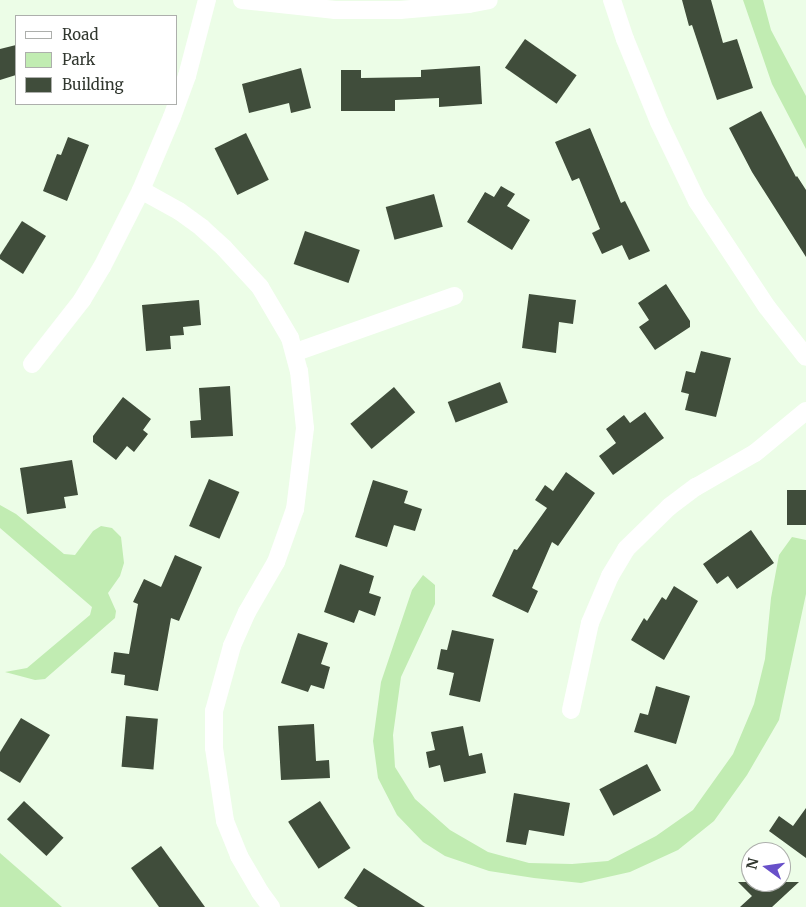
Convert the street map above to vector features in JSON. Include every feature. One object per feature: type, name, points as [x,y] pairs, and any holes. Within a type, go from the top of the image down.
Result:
[{"type":"street","points":[[178,101],[187,76],[207,0]]},
{"type":"street","points":[[242,0],[335,10],[400,10],[468,4],[489,0]]},
{"type":"street","points":[[612,0],[659,122],[697,201],[767,307],[806,357]]},
{"type":"street","points":[[32,364],[82,300],[106,260],[142,190],[176,105]]},
{"type":"street","points":[[142,190],[179,211],[224,248],[260,287],[280,318],[296,352],[305,428],[295,507],[276,562],[247,612],[232,646],[214,710],[214,748],[225,821],[239,856],[271,907]]},
{"type":"street","points":[[296,352],[454,296]]},
{"type":"street","points":[[571,710],[590,623],[610,576],[626,548],[669,507],[696,488],[755,453],[806,411]]},
{"type":"green space","points":[[743,0],[763,0],[771,30],[806,96],[806,149],[772,84]]},
{"type":"green space","points":[[0,505],[16,514],[64,554],[75,555],[93,531],[101,526],[112,528],[121,537],[124,563],[120,576],[108,593],[116,611],[115,618],[45,679],[35,680],[5,672],[27,668],[90,615],[92,607],[0,528]]},
{"type":"green space","points":[[792,537],[806,540],[806,594],[779,720],[747,775],[714,821],[678,850],[630,872],[581,883],[534,878],[489,871],[445,856],[423,842],[397,815],[378,778],[373,741],[381,682],[412,590],[423,575],[435,585],[435,604],[401,677],[393,735],[395,767],[415,799],[450,830],[488,852],[529,863],[572,864],[608,861],[656,836],[693,810],[733,754],[754,704],[765,659],[771,598],[779,555]]},
{"type":"green space","points":[[0,853],[62,907],[0,907]]},
{"type":"building","points":[[682,0],[711,0],[723,43],[737,39],[753,88],[717,100],[692,25],[689,26]]},
{"type":"building","points":[[525,39],[577,75],[557,104],[505,68]]},
{"type":"building","points":[[15,45],[15,75],[0,80],[0,49]]},
{"type":"building","points":[[480,66],[482,104],[439,107],[439,98],[395,100],[395,111],[341,111],[341,70],[361,70],[361,78],[421,77],[421,70]]},
{"type":"building","points":[[301,68],[311,108],[291,113],[289,103],[249,113],[242,84]]},
{"type":"building","points":[[761,111],[796,177],[806,190],[806,257],[752,172],[729,128]]},
{"type":"building","points":[[590,128],[621,203],[625,201],[650,251],[629,260],[622,245],[602,254],[592,233],[600,229],[579,178],[572,181],[555,142]]},
{"type":"building","points":[[246,133],[269,180],[237,195],[215,148]]},
{"type":"building","points":[[68,137],[89,145],[67,201],[43,191],[57,154],[61,155]]},
{"type":"building","points":[[501,186],[515,194],[507,206],[530,220],[512,250],[467,222],[485,192],[494,197]]},
{"type":"building","points":[[434,194],[443,227],[395,240],[386,207]]},
{"type":"building","points":[[22,221],[46,236],[23,274],[0,259],[0,255]]},
{"type":"building","points":[[305,231],[360,250],[348,283],[294,264]]},
{"type":"building","points":[[666,284],[690,321],[690,327],[655,350],[639,327],[649,320],[638,303]]},
{"type":"building","points":[[529,294],[576,300],[573,324],[559,322],[556,353],[522,348]]},
{"type":"building","points":[[199,300],[201,325],[183,327],[184,335],[170,336],[171,349],[146,351],[142,305]]},
{"type":"building","points":[[701,351],[731,358],[716,417],[685,410],[689,394],[681,392],[686,371],[695,373]]},
{"type":"building","points":[[500,382],[508,403],[456,423],[448,402]]},
{"type":"building","points":[[230,386],[233,436],[191,438],[190,421],[201,420],[199,388]]},
{"type":"building","points":[[394,387],[415,412],[372,449],[350,424]]},
{"type":"building","points":[[123,397],[151,419],[143,430],[148,434],[134,452],[127,446],[116,460],[93,442],[93,436]]},
{"type":"building","points":[[645,412],[664,438],[613,475],[599,456],[616,443],[606,429],[624,415],[630,423]]},
{"type":"building","points":[[72,460],[78,495],[64,497],[66,508],[27,514],[20,468]]},
{"type":"building","points":[[566,472],[595,493],[558,546],[552,542],[532,588],[538,591],[528,613],[492,596],[514,549],[517,550],[547,508],[535,500],[545,485],[553,491]]},
{"type":"building","points":[[209,479],[239,492],[219,539],[189,526]]},
{"type":"building","points":[[373,480],[408,491],[404,503],[422,509],[415,531],[394,525],[387,547],[355,537]]},
{"type":"building","points":[[787,490],[806,490],[806,525],[787,525]]},
{"type":"building","points":[[751,530],[774,563],[737,589],[728,576],[717,584],[703,564]]},
{"type":"building","points":[[175,555],[202,567],[179,621],[171,618],[158,691],[124,685],[125,675],[111,673],[114,652],[129,654],[138,604],[133,602],[144,579],[161,587]]},
{"type":"building","points":[[340,564],[374,576],[369,593],[381,597],[375,616],[359,610],[354,623],[324,612]]},
{"type":"building","points":[[674,586],[698,601],[664,660],[631,640],[644,618],[647,621],[662,597],[666,600]]},
{"type":"building","points":[[452,630],[494,639],[480,702],[449,695],[454,673],[437,669],[441,649],[447,650]]},
{"type":"building","points":[[298,633],[328,643],[321,664],[330,667],[324,689],[311,685],[308,692],[281,683]]},
{"type":"building","points":[[656,686],[690,696],[676,744],[634,732],[640,713],[648,715]]},
{"type":"building","points":[[126,716],[158,719],[153,770],[122,767]]},
{"type":"building","points":[[21,718],[50,735],[20,783],[0,771],[0,752]]},
{"type":"building","points":[[314,724],[316,761],[329,760],[330,778],[281,780],[278,726]]},
{"type":"building","points":[[463,726],[469,756],[482,753],[486,773],[444,782],[440,765],[429,768],[426,752],[435,750],[431,732]]},
{"type":"building","points":[[647,764],[661,790],[613,816],[599,789]]},
{"type":"building","points":[[514,793],[570,803],[564,836],[529,830],[526,845],[506,842]]},
{"type":"building","points":[[24,801],[63,838],[46,856],[7,819]]},
{"type":"building","points":[[320,801],[350,848],[319,869],[288,822]]},
{"type":"building","points":[[806,808],[806,858],[791,847],[791,842],[784,842],[769,831],[779,816],[793,826]]},
{"type":"building","points":[[161,846],[205,907],[159,907],[131,868]]},
{"type":"building","points":[[364,868],[425,907],[358,907],[344,898]]},
{"type":"building","points":[[791,882],[799,882],[791,889]]},
{"type":"building","points":[[748,892],[788,892],[772,907],[740,907],[752,896]]}]
